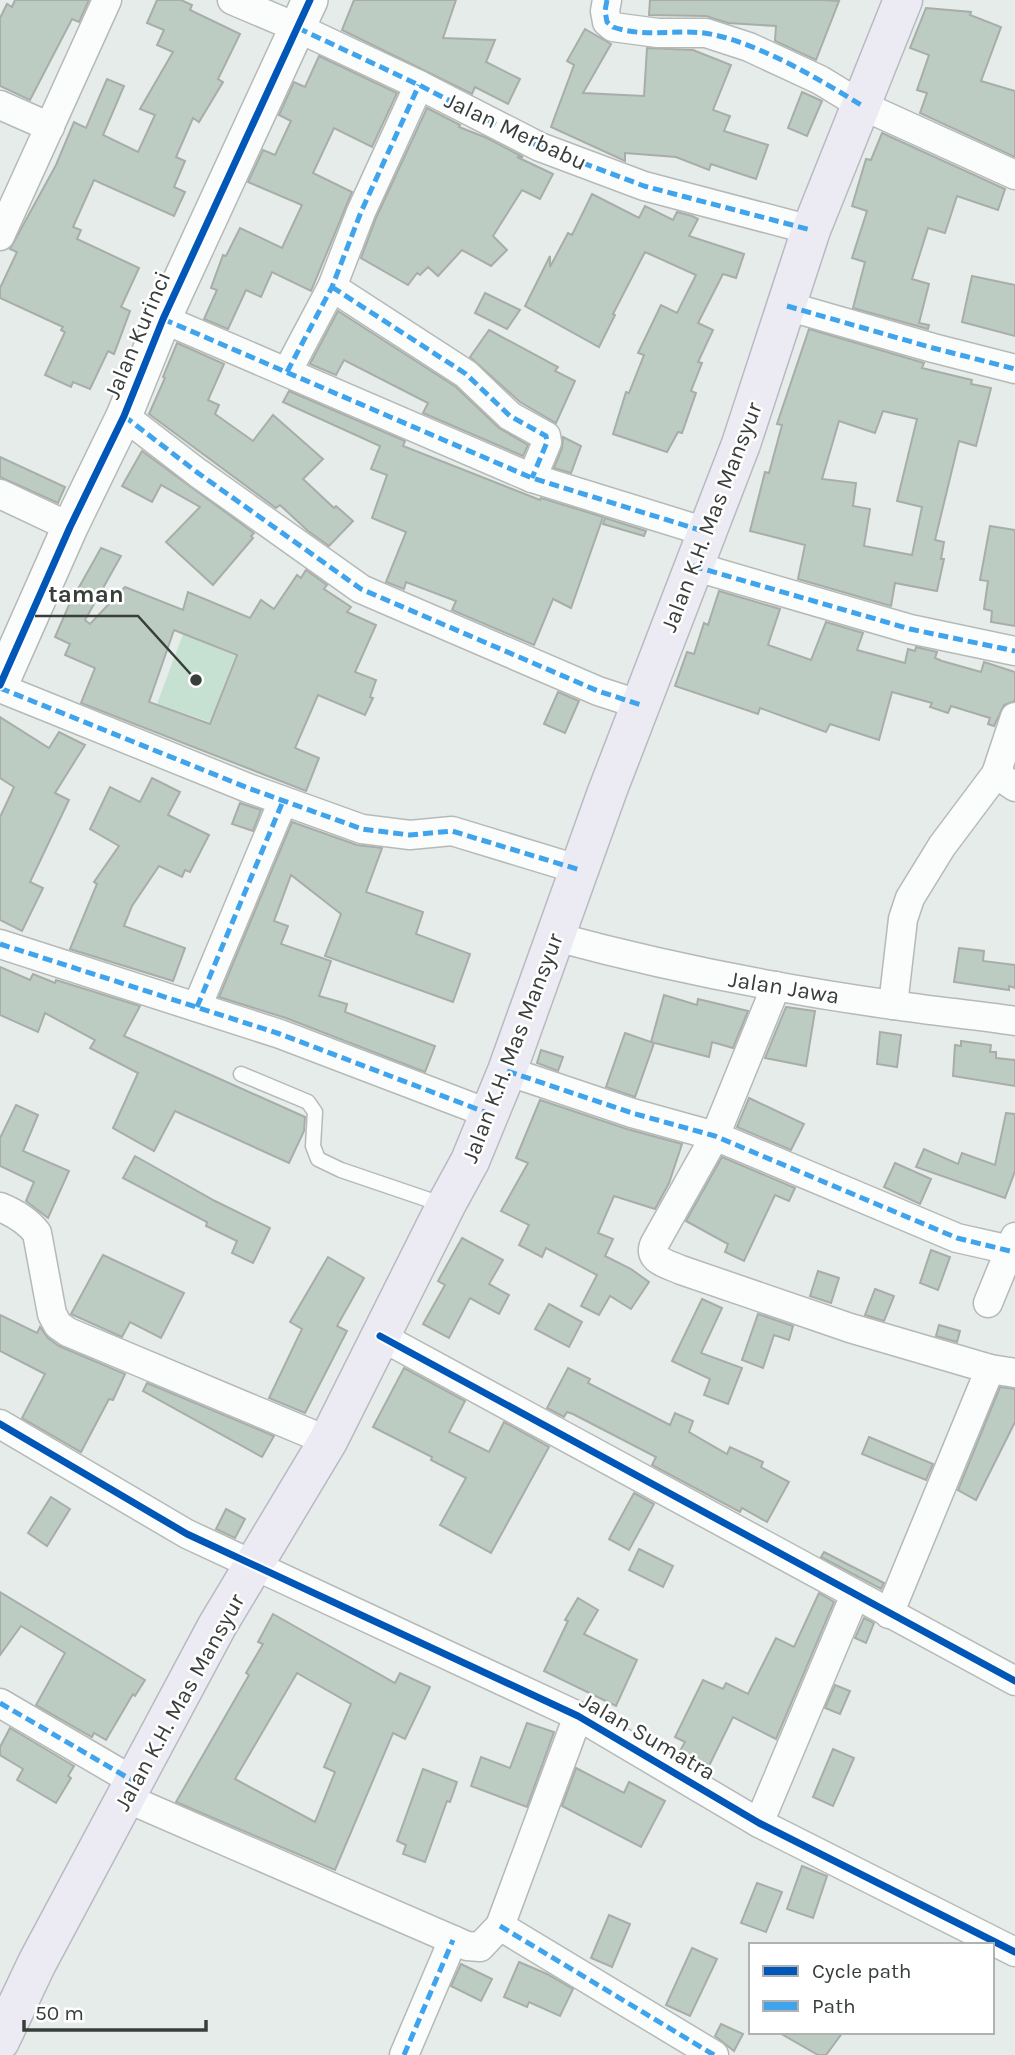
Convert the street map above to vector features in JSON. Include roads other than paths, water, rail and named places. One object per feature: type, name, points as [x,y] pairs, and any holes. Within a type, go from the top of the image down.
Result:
[{"type":"highway","name":"Jalan K.H. Mas Mansyur","points":[[0,2041],[37,1963],[218,1626],[328,1441],[470,1161],[507,1071],[640,705],[741,444],[811,230],[903,0]]},
{"type":"street","points":[[0,236],[107,0]]},
{"type":"street","name":"Jalan Merbabu","points":[[232,0],[304,14],[419,85],[540,147],[644,186],[811,230]]},
{"type":"street","points":[[607,0],[607,22],[613,27],[659,33],[716,35],[763,53],[820,80],[862,104],[1015,175]]},
{"type":"street","name":"Jalan Kurinci","points":[[0,687],[124,416],[163,319],[304,14]]},
{"type":"street","points":[[287,372],[332,287],[361,212],[419,85]]},
{"type":"street","points":[[0,105],[50,127]]},
{"type":"street","points":[[332,287],[466,374],[510,416],[546,436],[547,442],[532,478]]},
{"type":"street","points":[[787,306],[1015,369]]},
{"type":"street","points":[[163,319],[699,549],[910,629],[1015,651]]},
{"type":"street","points":[[124,416],[198,473],[361,589],[598,691],[640,705]]},
{"type":"street","points":[[0,494],[71,527]]},
{"type":"street","points":[[0,687],[283,801],[372,831],[410,835],[452,831],[580,870]]},
{"type":"street","points":[[893,1005],[903,919],[910,898],[942,846],[1005,781],[1015,717]]},
{"type":"street","points":[[197,1007],[283,801]]},
{"type":"street","name":"Jalan Jawa","points":[[556,937],[694,971],[893,1005],[1015,1021]]},
{"type":"street","points":[[0,944],[280,1034],[490,1114]]},
{"type":"street","points":[[776,986],[715,1136],[651,1250],[656,1258],[681,1270],[850,1328],[1002,1371],[889,1614]]},
{"type":"street","points":[[507,1071],[652,1119],[715,1136],[957,1238],[1013,1246],[989,1303]]},
{"type":"street","points":[[0,1207],[15,1213],[37,1233],[47,1298],[58,1325],[68,1332],[328,1441]]},
{"type":"street","points":[[380,1336],[1015,1681]]},
{"type":"street","name":"Jalan Sumatra","points":[[0,1424],[187,1534],[578,1716],[759,1823],[1015,1952]]},
{"type":"street","points":[[759,1823],[855,1595]]},
{"type":"street","points":[[0,1703],[130,1790],[453,1940],[467,1946],[480,1947],[500,1926],[578,1716]]},
{"type":"street","points":[[500,1926],[714,2055]]},
{"type":"street","points":[[404,2055],[453,1940]]},
{"type":"lane","points":[[241,1074],[308,1102],[315,1112],[313,1146],[318,1159],[341,1170],[446,1205]]},
{"type":"place","name":"taman","points":[[196,680]]}]
